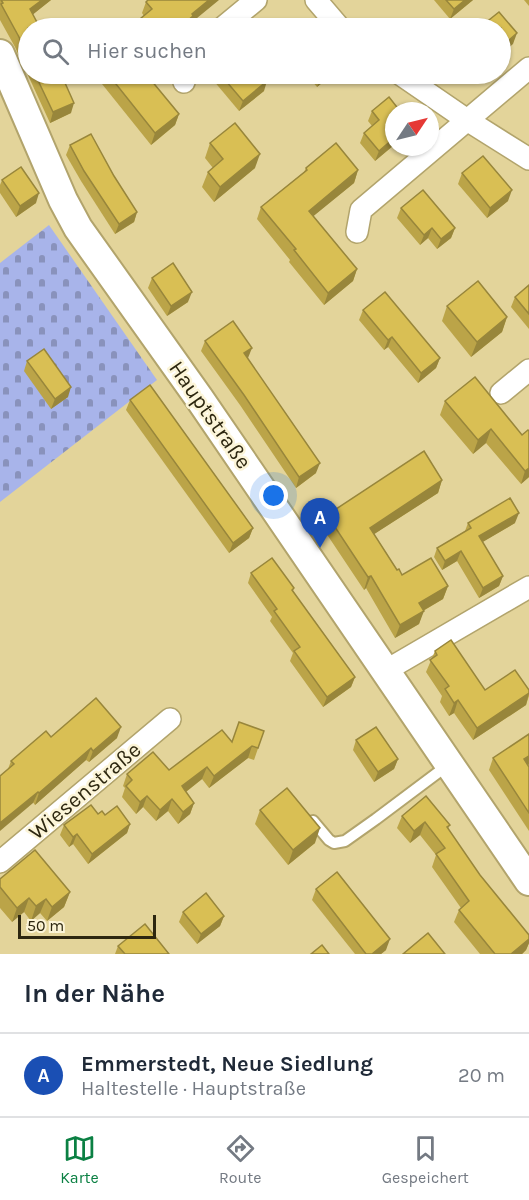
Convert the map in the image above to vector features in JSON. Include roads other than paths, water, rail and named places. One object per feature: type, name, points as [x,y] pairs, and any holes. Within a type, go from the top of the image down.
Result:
[{"type":"main road","name":"Hauptstraße","points":[[0,54],[63,200],[78,228],[199,398],[529,881]]},
{"type":"street","points":[[234,18],[256,0]]},
{"type":"street","points":[[316,0],[331,18]]},
{"type":"street","points":[[511,83],[529,68]]},
{"type":"street","points":[[415,84],[529,159]]},
{"type":"street","points":[[357,232],[361,210],[510,84]]},
{"type":"street","points":[[501,393],[529,370]]},
{"type":"street","points":[[385,671],[529,587]]},
{"type":"street","name":"Wiesenstraße","points":[[0,862],[170,719]]},
{"type":"lane","points":[[313,821],[329,840],[334,843],[345,841],[448,765]]},
{"type":"place","name":"Emmerstedt, Neue Siedlung","points":[[320,548]]}]
